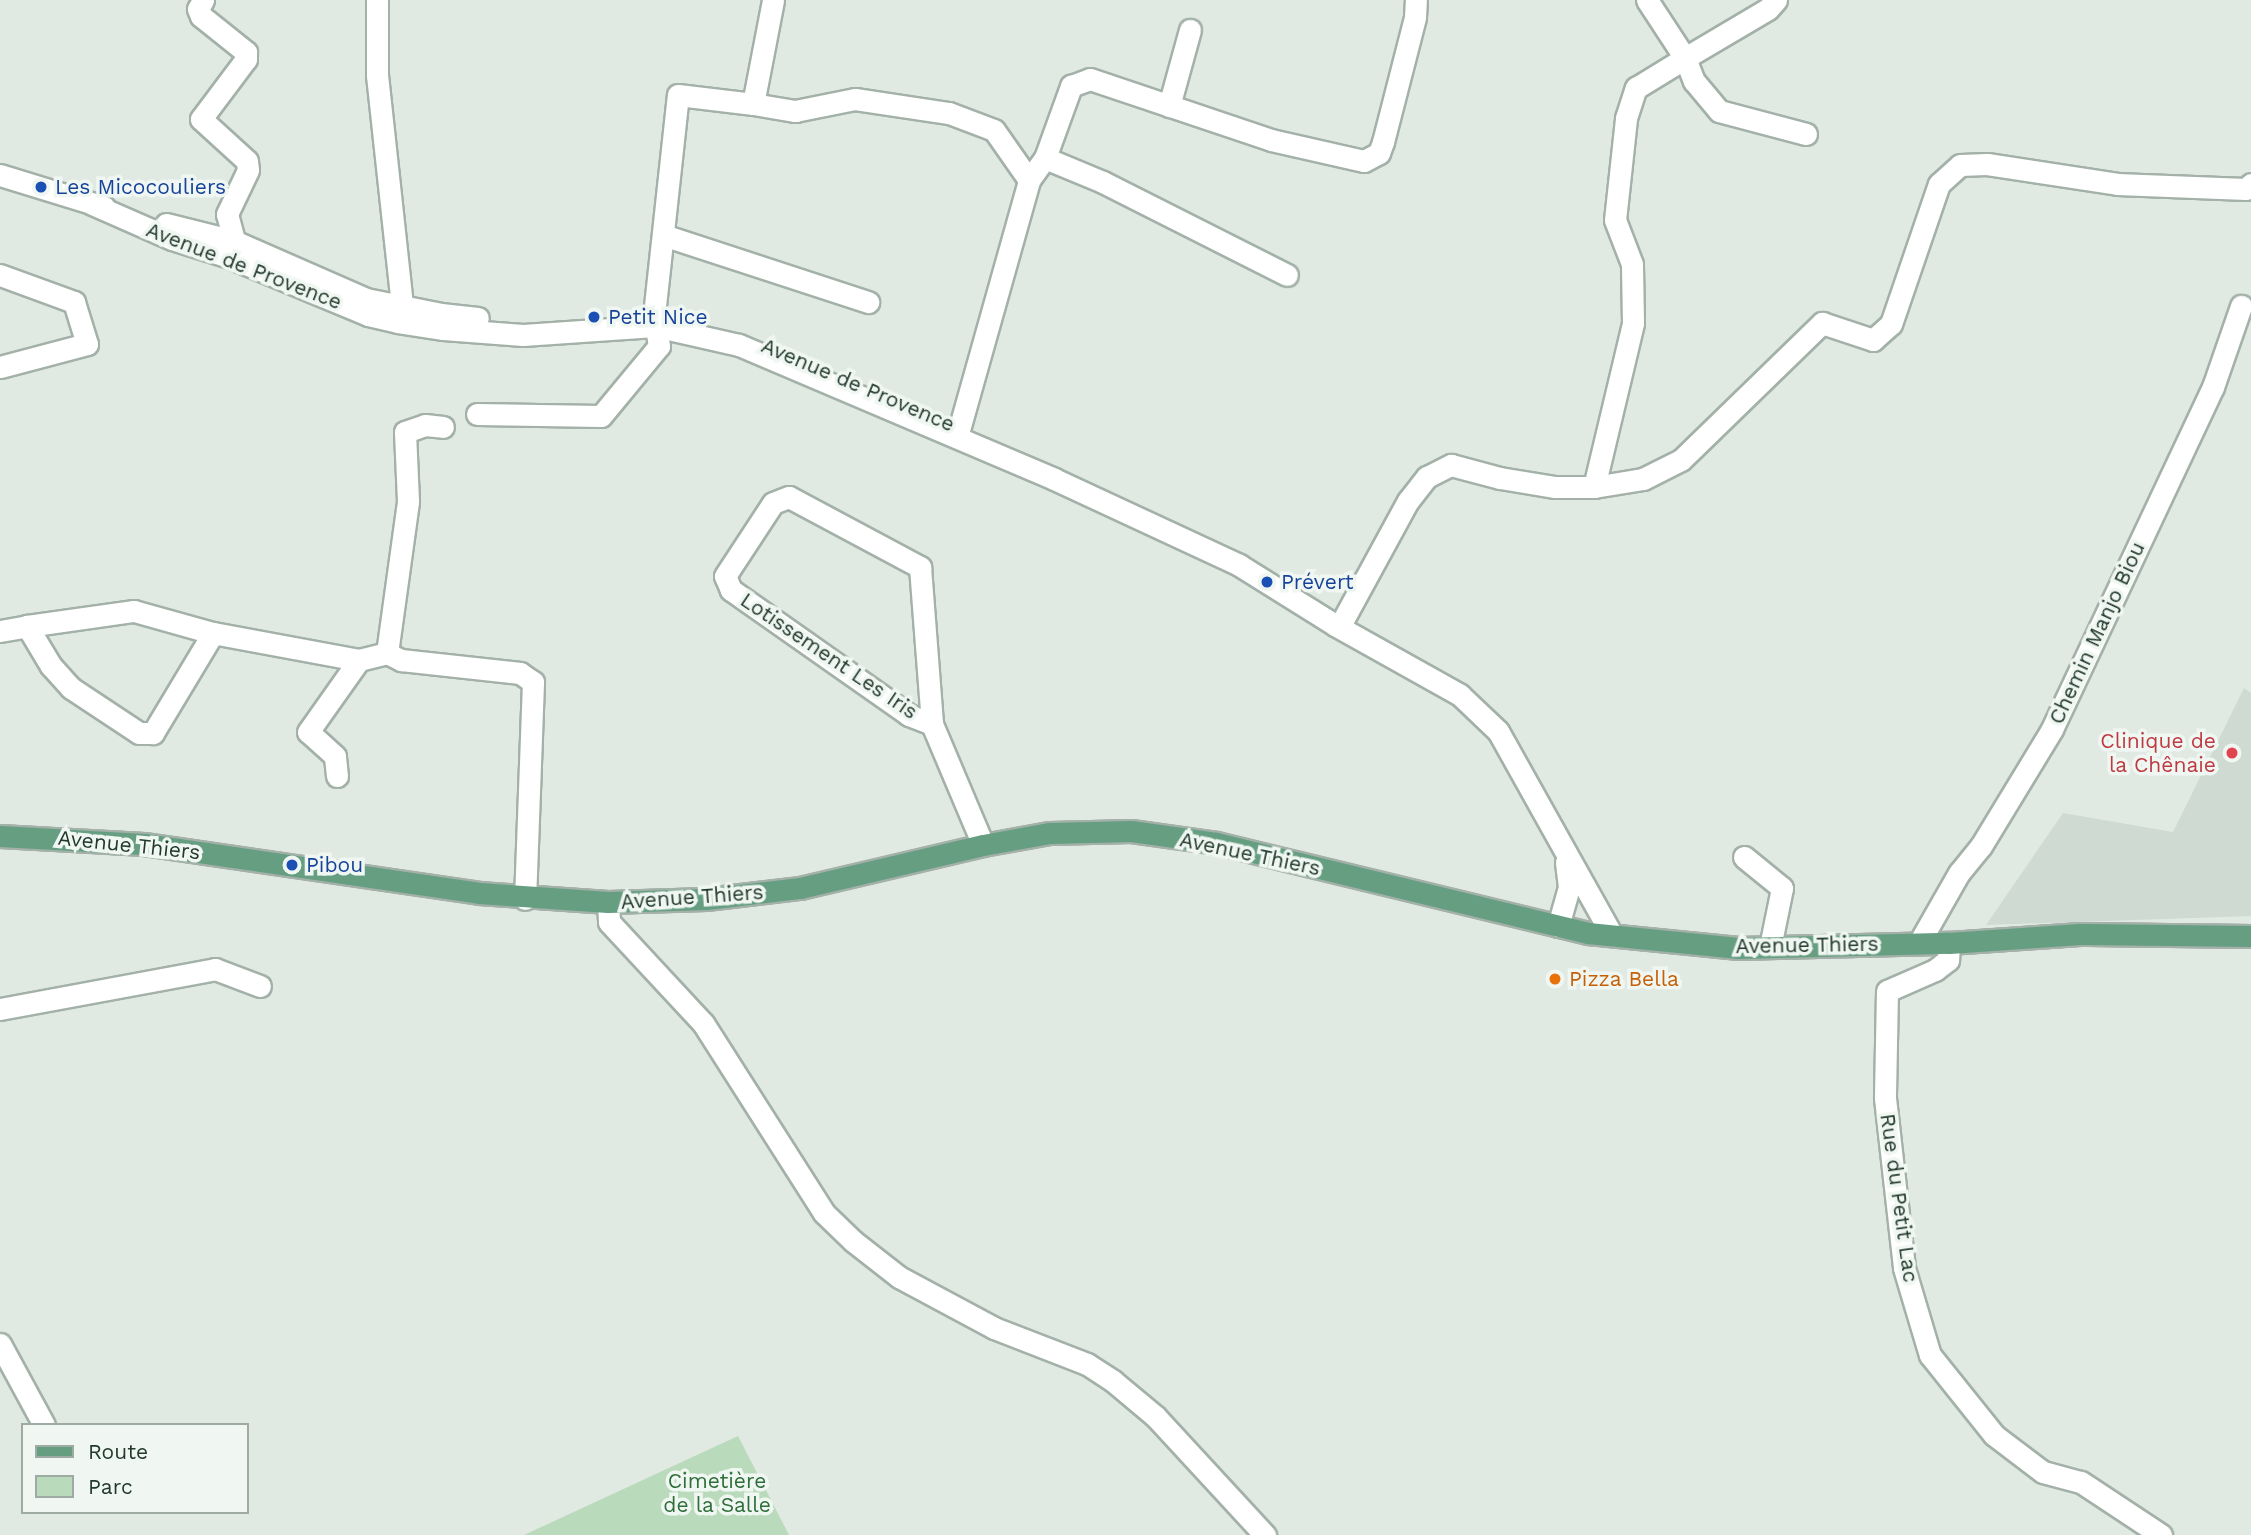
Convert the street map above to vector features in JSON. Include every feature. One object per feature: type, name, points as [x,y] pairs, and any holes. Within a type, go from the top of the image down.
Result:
[{"type":"main road","name":"Avenue Thiers","points":[[0,836],[144,844],[525,899],[608,902],[705,899],[800,888],[983,845],[1050,833],[1131,831],[1204,841],[1558,926],[1612,935],[1738,948],[1949,943],[2080,933],[2251,936]]},
{"type":"street","points":[[203,0],[198,9],[201,16],[246,52],[246,59],[201,119],[247,161],[248,170],[227,214],[232,248]]},
{"type":"street","points":[[377,0],[377,75],[400,314]]},
{"type":"street","points":[[753,104],[773,0]]},
{"type":"street","points":[[959,433],[1028,180],[1045,158],[1071,86],[1090,79],[1271,140],[1364,161],[1379,153],[1383,142],[1415,17],[1416,0]]},
{"type":"street","points":[[1647,0],[1685,58],[1694,81],[1719,111],[1806,134]]},
{"type":"street","points":[[1594,487],[1633,323],[1632,264],[1615,220],[1626,118],[1636,88],[1768,9],[1776,0]]},
{"type":"street","points":[[1169,106],[1190,30]]},
{"type":"street","points":[[477,414],[601,416],[659,346],[655,321],[678,94],[795,111],[855,99],[949,113],[993,130],[1028,180]]},
{"type":"street","points":[[1045,158],[1103,182],[1287,275]]},
{"type":"street","points":[[1335,625],[1343,620],[1408,501],[1427,477],[1451,465],[1500,478],[1555,487],[1594,487],[1643,479],[1681,460],[1822,323],[1872,340],[1891,324],[1939,184],[1960,165],[1998,166],[2117,184],[2246,189],[2251,184]]},
{"type":"street","name":"Avenue de Provence","points":[[0,175],[93,204],[172,239],[232,248],[368,315],[400,314],[443,329],[523,335],[655,321],[739,345],[959,433],[1239,565],[1335,625],[1460,695],[1498,731],[1566,857],[1612,935]]},
{"type":"street","points":[[663,235],[869,302]]},
{"type":"street","points":[[0,275],[74,302],[87,344],[0,367]]},
{"type":"street","name":"Chemin Manjo Biou","points":[[1919,943],[1959,873],[1981,846],[2052,729],[2213,387],[2241,306]]},
{"type":"street","points":[[387,653],[408,501],[405,432],[425,425],[443,427]]},
{"type":"street","name":"Lotissement Les Iris","points":[[932,724],[909,715],[731,590],[725,576],[773,503],[789,497],[920,567],[932,724],[983,845]]},
{"type":"street","points":[[0,631],[134,611],[213,632],[359,660],[387,653],[401,660],[520,673],[533,682],[525,899]]},
{"type":"street","points":[[27,626],[51,666],[71,688],[139,733],[153,733],[213,632]]},
{"type":"street","points":[[337,776],[335,756],[308,732],[359,660]]},
{"type":"street","name":"Avenue de Provence","points":[[1558,926],[1569,887],[1566,857]]},
{"type":"street","points":[[1744,857],[1782,888],[1770,947]]},
{"type":"street","points":[[608,902],[609,922],[703,1023],[824,1213],[853,1241],[900,1277],[994,1328],[1087,1364],[1113,1381],[1166,1426],[1265,1535]]},
{"type":"street","name":"Rue du Petit Lac","points":[[1949,943],[1948,960],[1935,970],[1888,991],[1885,1098],[1904,1268],[1930,1355],[1994,1435],[2043,1472],[2081,1482],[2161,1535]]},
{"type":"street","points":[[0,1009],[215,970],[260,986]]},
{"type":"street","points":[[0,1344],[43,1423]]},
{"type":"shaded area","name":"Clinique de la Chênaie","points":[[2244,688],[2251,693],[2251,916],[1986,925],[2063,813],[2173,832]]},
{"type":"green space","name":"Cimetière de la Salle","points":[[738,1436],[789,1535],[524,1535]]},
{"type":"place","name":"Les Micocouliers","points":[[41,187]]},
{"type":"place","name":"Petit Nice","points":[[594,317]]},
{"type":"place","name":"Prévert","points":[[1267,582]]},
{"type":"place","name":"Clinique de la Chênaie","points":[[2232,753]]},
{"type":"place","name":"Pibou","points":[[292,865]]},
{"type":"place","name":"Pizza Bella","points":[[1555,979]]}]
